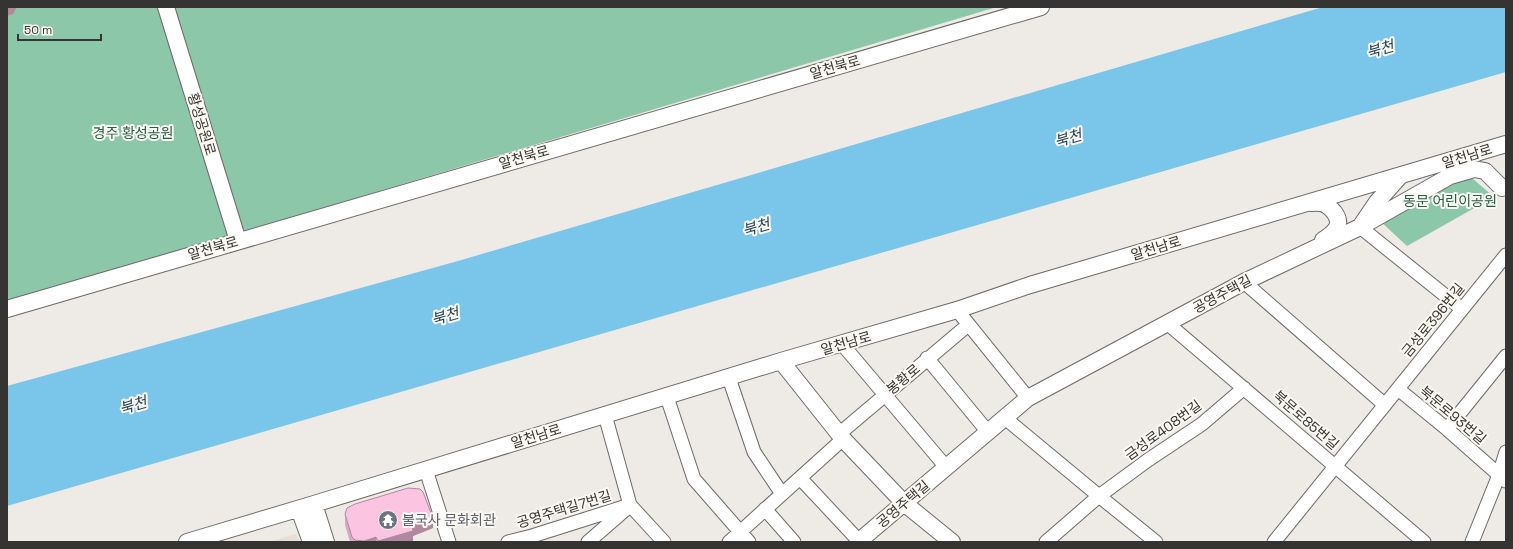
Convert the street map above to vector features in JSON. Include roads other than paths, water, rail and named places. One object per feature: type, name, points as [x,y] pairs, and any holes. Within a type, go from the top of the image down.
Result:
[{"type":"street","name":"황성공원로","points":[[166,7],[238,241]]},
{"type":"street","name":"알천북로","points":[[7,309],[1041,7]]},
{"type":"street","name":"알천남로","points":[[187,542],[956,310],[1030,285],[1506,144]]},
{"type":"street","points":[[1485,150],[1490,170],[1504,190]]},
{"type":"street","name":"공영주택길","points":[[800,478],[859,542],[1028,398],[1244,282],[1360,227],[1450,176],[1474,168],[1485,171],[1504,190]]},
{"type":"street","points":[[1401,175],[1376,202],[1360,227],[1462,310]]},
{"type":"street","points":[[1302,254],[1333,234],[1338,225],[1338,217],[1329,206],[1321,202],[1306,204]]},
{"type":"street","name":"금성로396번길","points":[[1274,542],[1506,255]]},
{"type":"street","points":[[1244,282],[1385,405]]},
{"type":"street","points":[[956,310],[1028,398]]},
{"type":"street","name":"북문로85번길","points":[[1167,323],[1424,542]]},
{"type":"street","name":"봉황로","points":[[729,542],[800,478],[885,394],[968,325]]},
{"type":"street","points":[[842,344],[946,467]]},
{"type":"street","points":[[1447,429],[1506,356]]},
{"type":"street","points":[[927,358],[988,432]]},
{"type":"street","points":[[781,362],[841,436],[904,503],[952,542]]},
{"type":"street","points":[[729,378],[754,452],[782,494]]},
{"type":"street","name":"금성로408번길","points":[[1046,542],[1099,496],[1148,460],[1202,424],[1244,388]]},
{"type":"street","name":"북문로93번길","points":[[1398,389],[1447,429],[1502,478]]},
{"type":"street","points":[[667,397],[694,479],[749,542]]},
{"type":"street","points":[[606,415],[630,505],[664,542]]},
{"type":"street","points":[[1005,418],[1156,542]]},
{"type":"street","points":[[1472,542],[1502,478],[1506,452]]},
{"type":"street","points":[[426,470],[449,542]]},
{"type":"street","points":[[588,542],[630,505]]},
{"type":"street","name":"공영주택길7번길","points":[[508,542],[533,539],[630,505]]},
{"type":"street","points":[[307,507],[311,542]]},
{"type":"street","points":[[307,507],[326,542]]},
{"type":"street","points":[[765,509],[794,542]]},
{"type":"water","name":"북천","points":[[1323,7],[1506,7],[1506,72],[7,506],[7,386],[458,261]]},
{"type":"place","name":"불국사 문화회관","points":[[388,520]]},
{"type":"park label","name":"경주 황성공원","points":[[133,133]]},
{"type":"park label","name":"동문 어린이공원","points":[[1450,201]]}]
